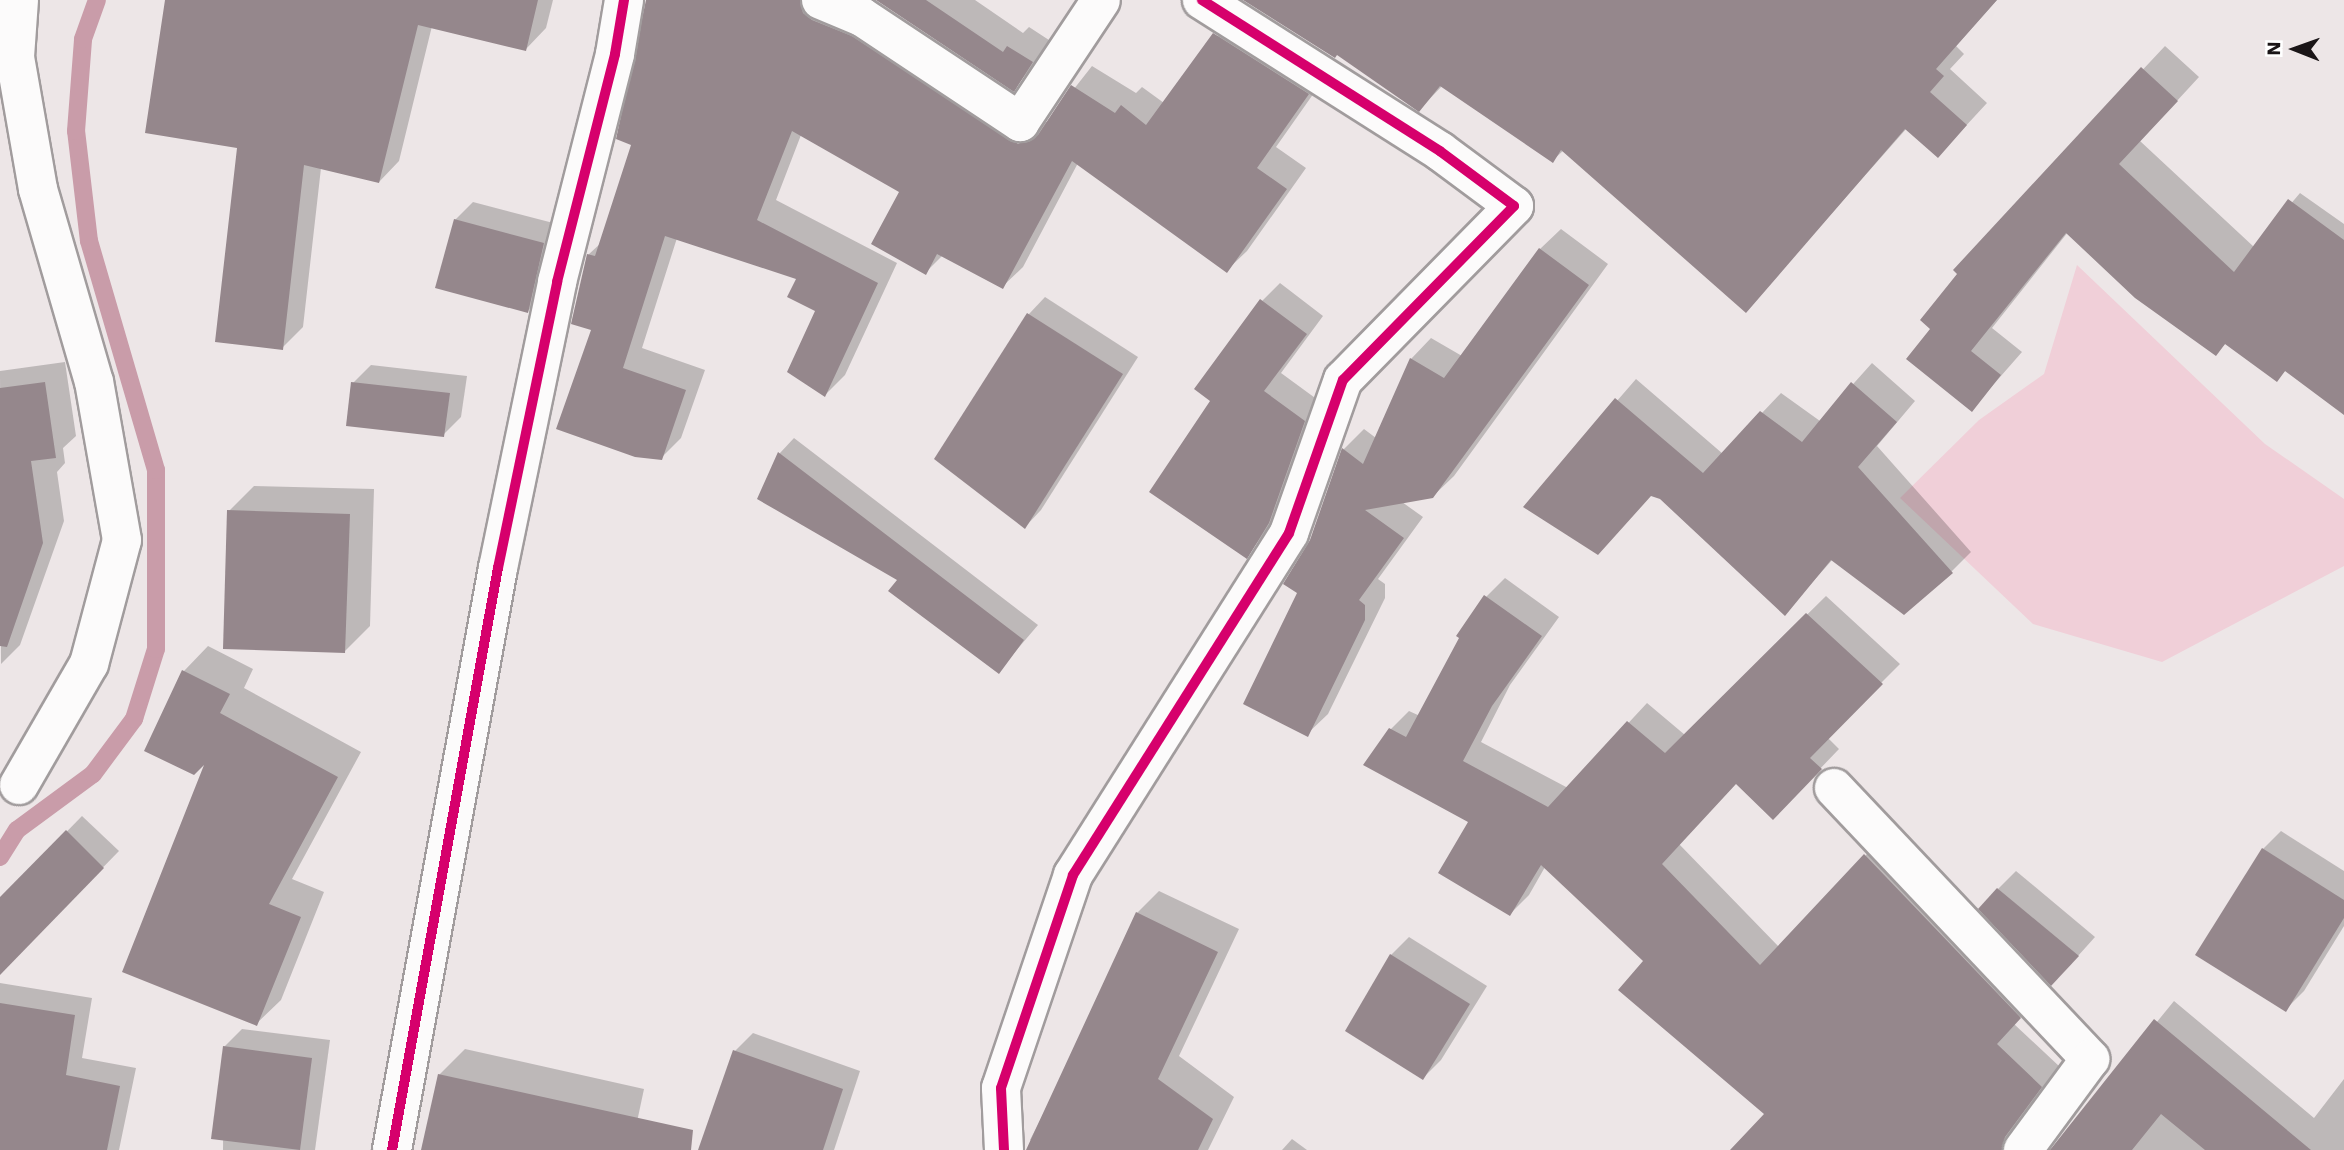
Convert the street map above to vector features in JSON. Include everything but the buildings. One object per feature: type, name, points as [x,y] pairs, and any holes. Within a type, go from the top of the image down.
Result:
[{"type":"street","points":[[19,0],[13,117],[37,189],[93,382],[122,540],[89,664],[19,785]]},
{"type":"street","points":[[393,1150],[498,568],[557,282],[615,54],[624,0]]},
{"type":"street","points":[[821,0],[862,17],[1020,122],[1101,0]]},
{"type":"street","points":[[1004,1150],[1001,1088],[1073,875],[1289,533],[1343,380],[1514,206],[1440,151],[1202,0]]},
{"type":"street","points":[[1834,788],[2090,1059],[2023,1150]]},
{"type":"shaded area","points":[[2077,265],[2265,444],[2344,499],[2344,566],[2162,662],[2033,624],[1900,498],[1979,420],[2044,374]]},
{"type":"waterway","points":[[0,857],[17,830],[93,774],[134,719],[156,649],[156,470],[89,241],[76,131],[83,39],[97,0]]},
{"type":"cycle path","points":[[392,1150],[498,568],[557,282],[615,54],[624,0]]},
{"type":"cycle path","points":[[1004,1150],[1001,1088],[1073,875],[1289,533],[1343,380],[1514,206],[1440,151],[1202,0]]}]
